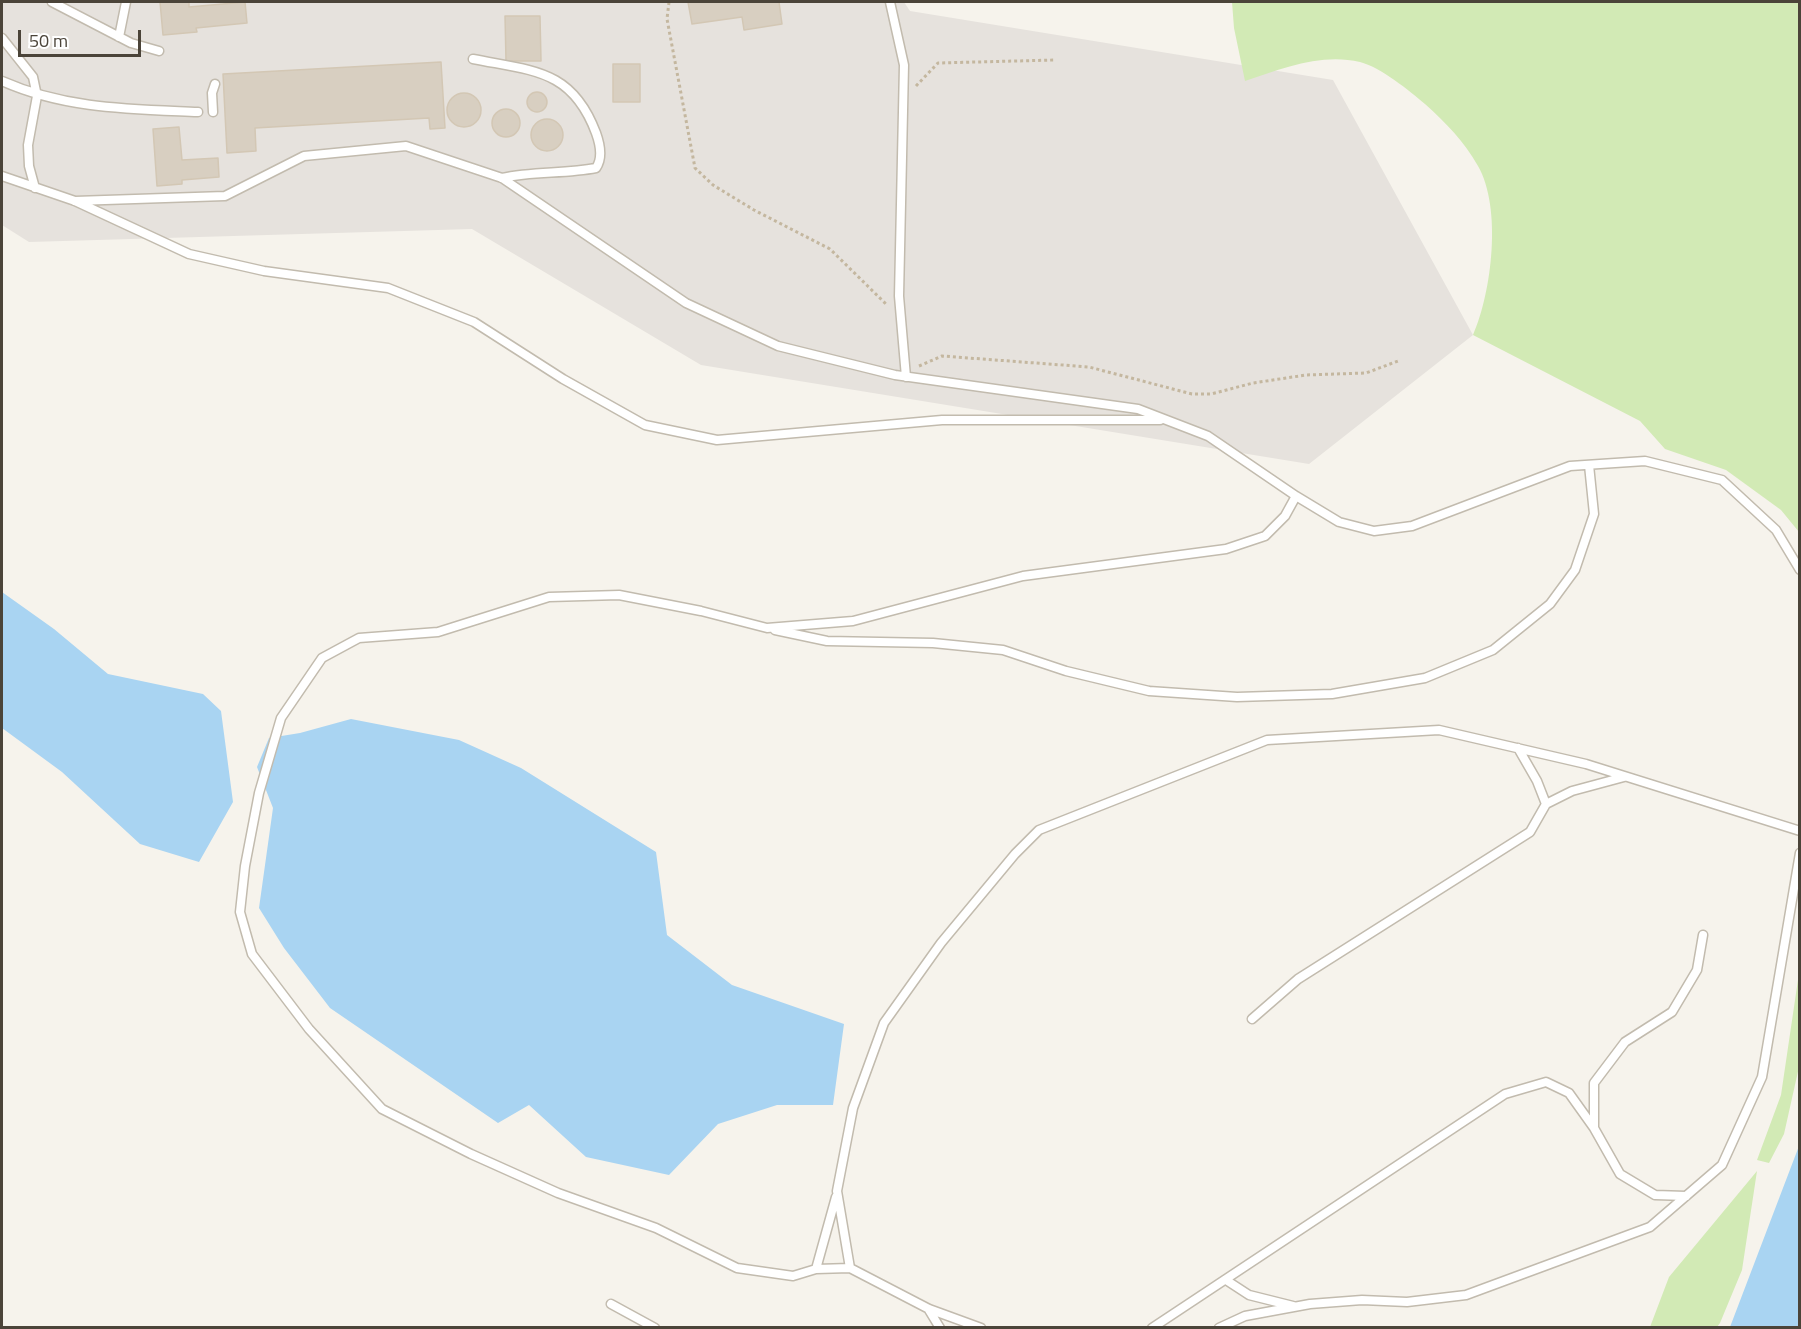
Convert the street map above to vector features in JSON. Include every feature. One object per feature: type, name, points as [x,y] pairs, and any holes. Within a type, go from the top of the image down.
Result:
[{"type":"lane","points":[[52,2],[131,43],[159,51]]},
{"type":"lane","points":[[119,37],[126,2]]},
{"type":"lane","points":[[890,2],[904,65],[900,195],[902,323],[906,377]]},
{"type":"lane","points":[[2,38],[33,77],[37,96],[28,145],[29,166],[35,188]]},
{"type":"lane","points":[[473,58],[536,71],[563,83],[586,109],[597,136],[600,163],[596,168],[571,173],[523,173],[502,178]]},
{"type":"lane","points":[[2,81],[37,96],[112,110],[198,112]]},
{"type":"lane","points":[[213,112],[212,93],[215,84]]},
{"type":"lane","points":[[75,201],[225,195],[304,156],[406,146],[502,178],[686,303],[778,346],[906,377],[1138,409],[1208,436],[1296,496],[1339,522],[1374,531],[1412,526],[1569,466],[1645,461],[1722,480],[1776,530],[1800,570]]},
{"type":"lane","points":[[2,176],[75,201],[189,254],[264,271],[388,288],[474,322],[563,379],[645,425],[717,440],[942,420],[1166,420]]},
{"type":"lane","points":[[981,1328],[929,1309],[850,1268],[816,1269],[793,1276],[737,1269],[656,1228],[558,1193],[471,1154],[382,1109],[309,1029],[252,954],[240,912],[245,866],[259,793],[280,718],[322,658],[359,639],[438,632],[549,597],[619,595],[701,610],[827,641],[933,643],[1003,650],[1066,670],[1149,692],[1237,698],[1332,694],[1425,678],[1493,650],[1550,604],[1575,570],[1594,514],[1589,465]]},
{"type":"lane","points":[[767,628],[853,621],[1023,576],[1226,549],[1265,536],[1285,516],[1296,496]]},
{"type":"lane","points":[[816,1269],[837,1191],[853,1108],[884,1023],[941,943],[1015,854],[1039,830],[1267,740],[1439,730],[1626,777],[1800,831]]},
{"type":"lane","points":[[1518,748],[1537,781],[1545,804]]},
{"type":"lane","points":[[1251,1019],[1298,979],[1530,832],[1545,804],[1572,791],[1626,777]]},
{"type":"lane","points":[[1219,1328],[1245,1316],[1296,1307],[1362,1300],[1407,1302],[1466,1294],[1650,1227],[1722,1165],[1762,1077],[1800,853]]},
{"type":"lane","points":[[1594,1128],[1594,1083],[1625,1042],[1672,1012],[1697,970],[1703,935]]},
{"type":"lane","points":[[1152,1328],[1504,1094],[1546,1082],[1569,1094],[1594,1128],[1620,1174],[1656,1195],[1686,1196]]},
{"type":"lane","points":[[837,1191],[850,1268]]},
{"type":"lane","points":[[1226,1280],[1249,1295],[1296,1307]]},
{"type":"lane","points":[[611,1304],[655,1328]]},
{"type":"lane","points":[[929,1309],[940,1328]]},
{"type":"path","points":[[669,2],[667,19],[695,168],[713,185],[754,210],[830,249],[874,290],[902,323]]},
{"type":"path","points":[[903,101],[938,63],[1055,60]]},
{"type":"path","points":[[906,377],[923,363],[942,357],[972,357],[1089,367],[1192,394],[1212,394],[1253,383],[1306,375],[1366,373],[1398,361]]},
{"type":"shaded area","points":[[2,2],[904,2],[910,11],[1333,80],[1473,335],[1309,464],[701,365],[472,229],[29,242],[2,225]]},
{"type":"green space","points":[[1232,2],[1799,2],[1799,532],[1781,510],[1726,470],[1665,449],[1640,421],[1473,335],[1480,317],[1489,274],[1492,227],[1485,184],[1467,148],[1425,104],[1385,74],[1360,62],[1330,59],[1316,61],[1287,67],[1245,81],[1234,28]]},
{"type":"green space","points":[[1799,973],[1799,1067],[1784,1134],[1769,1163],[1757,1160],[1781,1095]]},
{"type":"green space","points":[[1757,1171],[1742,1270],[1720,1323],[1717,1327],[1650,1327],[1669,1277]]},
{"type":"water","points":[[2,592],[54,629],[108,674],[203,694],[221,711],[233,802],[199,862],[140,844],[62,772],[2,728]]},
{"type":"water","points":[[351,719],[459,740],[521,768],[656,852],[667,935],[732,985],[844,1024],[833,1105],[777,1105],[718,1124],[669,1175],[586,1157],[529,1105],[498,1123],[330,1008],[284,948],[259,908],[273,808],[257,767],[269,738],[300,733]]},
{"type":"water","points":[[1799,1146],[1799,1327],[1730,1327]]},
{"type":"building","points":[[160,2],[189,2],[189,7],[245,2],[247,23],[196,28],[197,32],[163,35]]},
{"type":"building","points":[[688,2],[779,2],[782,24],[744,30],[742,17],[692,24]]},
{"type":"building","points":[[505,16],[540,16],[541,61],[506,61]]},
{"type":"building","points":[[441,62],[445,128],[430,129],[429,118],[255,128],[256,151],[227,153],[223,74]]},
{"type":"building","points":[[613,64],[640,64],[640,102],[613,102]]},
{"type":"building","points":[[537,92],[544,95],[547,102],[544,109],[537,112],[530,109],[527,102],[530,95]]},
{"type":"building","points":[[464,93],[476,98],[481,110],[476,122],[464,127],[452,122],[447,110],[452,98]]},
{"type":"building","points":[[506,109],[516,113],[520,123],[516,133],[506,137],[496,133],[492,123],[496,113]]},
{"type":"building","points":[[547,119],[558,124],[563,135],[558,146],[547,151],[536,146],[531,135],[536,124]]},
{"type":"building","points":[[179,127],[182,160],[218,158],[219,177],[182,180],[182,184],[157,186],[153,129]]}]
